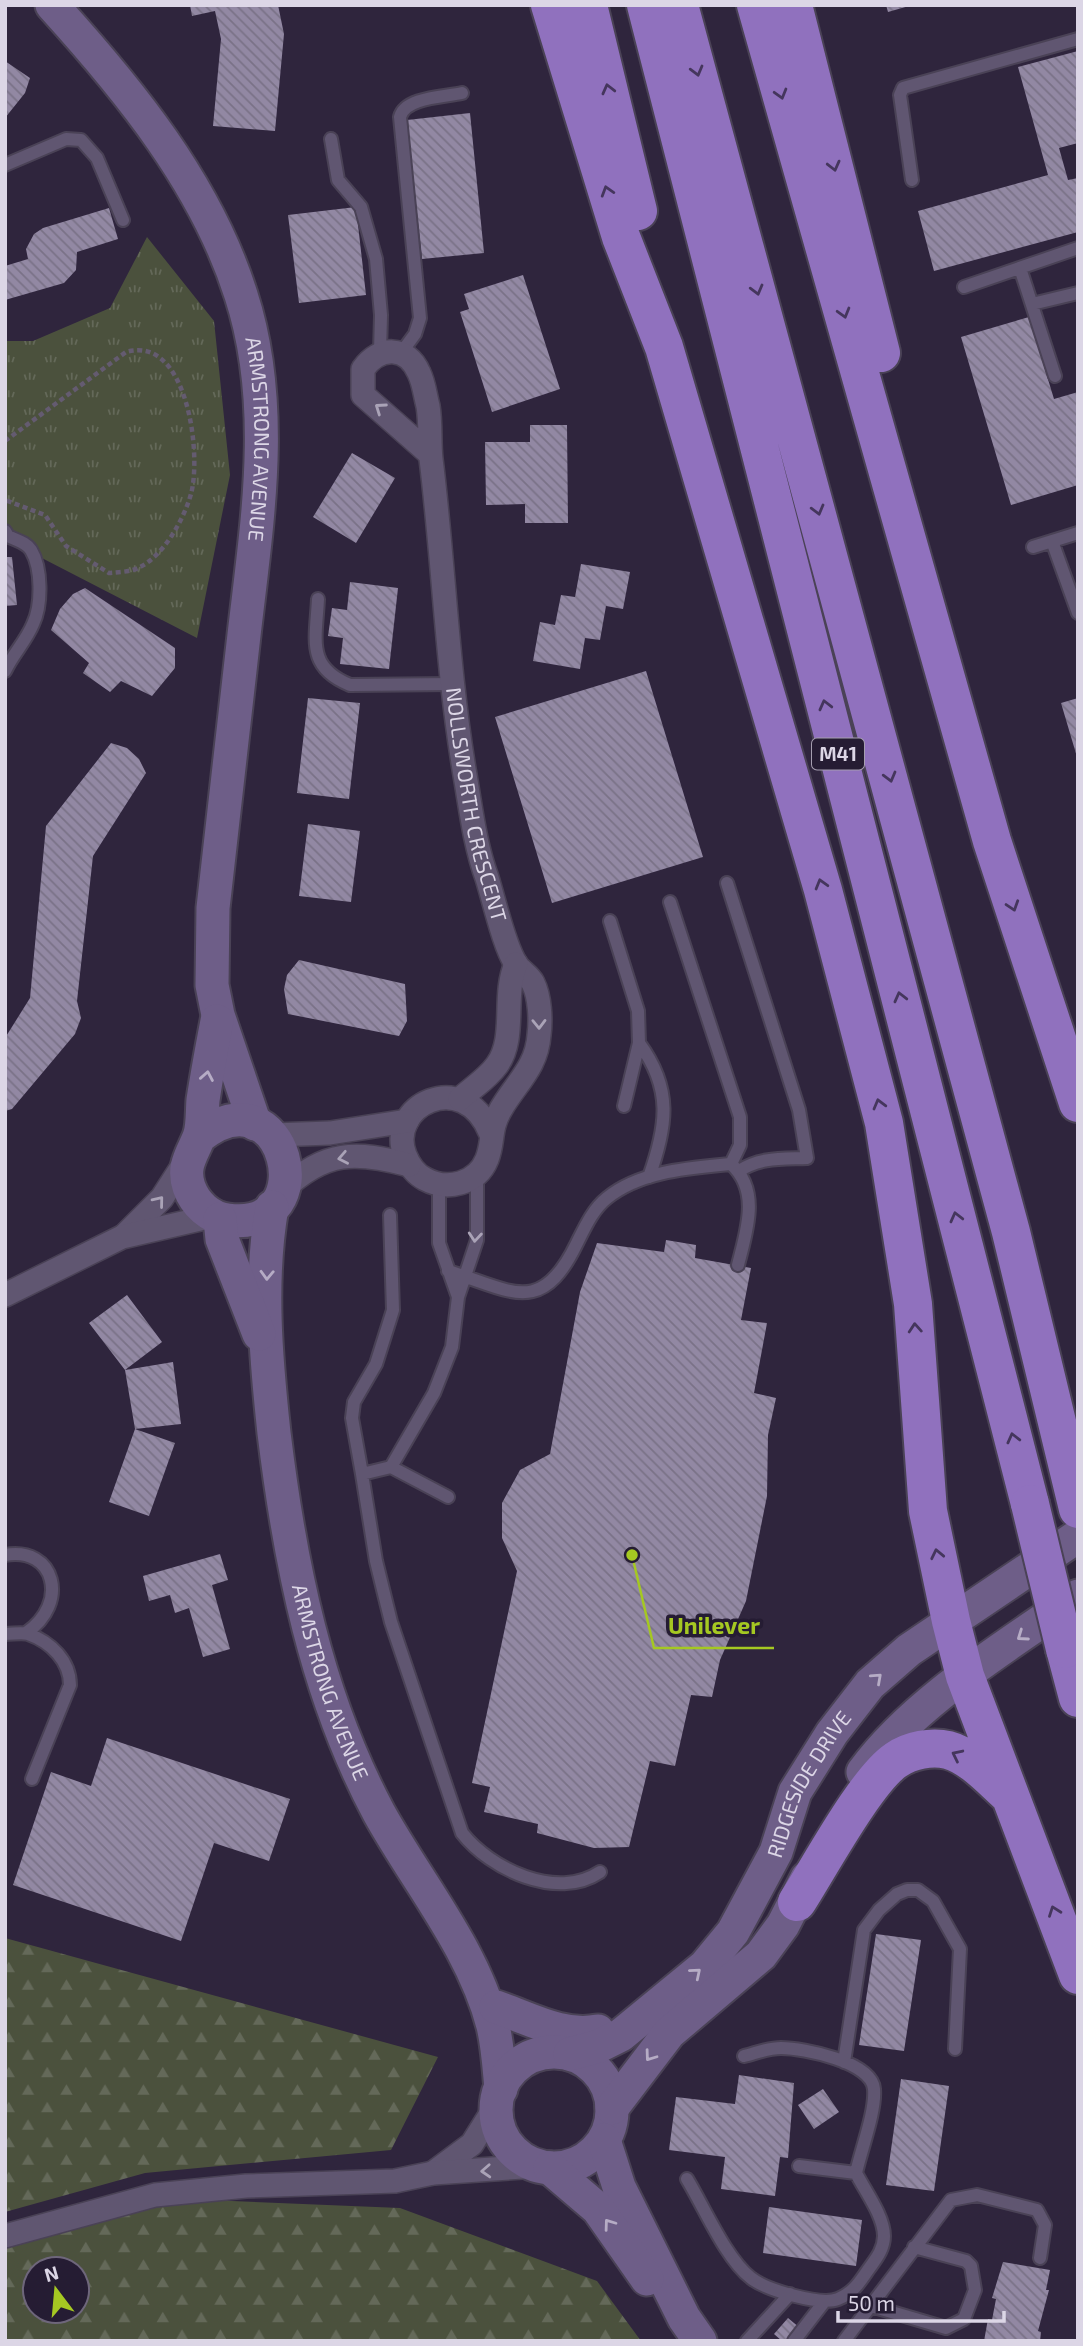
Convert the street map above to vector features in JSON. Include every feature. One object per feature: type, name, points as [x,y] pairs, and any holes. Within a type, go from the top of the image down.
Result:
[{"type":"highway","points":[[550,5],[621,237],[664,347],[823,890],[884,1124],[913,1304],[928,1510],[951,1621],[965,1676],[1078,1975]]},
{"type":"highway","points":[[587,5],[654,277],[664,347]]},
{"type":"highway","name":"M41","points":[[646,5],[1078,1698]]},
{"type":"highway","name":"M41","points":[[679,5],[1011,1232],[1074,1495]]},
{"type":"highway","points":[[756,5],[992,841],[1078,1103]]},
{"type":"highway","points":[[793,5],[968,689],[992,841]]},
{"type":"highway","points":[[797,1902],[874,1782],[896,1760],[923,1750],[948,1750],[962,1756],[1011,1796]]},
{"type":"street","name":"ARMSTRONG AVENUE","points":[[52,5],[153,128],[206,210],[241,295],[259,376],[263,460],[213,908],[211,961],[218,1015],[264,1130]]},
{"type":"street","points":[[390,353],[363,369],[363,395],[388,413],[430,454]]},
{"type":"street","name":"NOLLSWORTH CRESCENT","points":[[390,353],[419,372],[432,425],[430,454],[452,684],[478,852],[516,964],[534,983],[540,1035],[531,1066],[502,1107],[490,1132]]},
{"type":"street","points":[[460,1099],[490,1074],[502,1057],[508,1024],[507,989],[516,964]]},
{"type":"street","name":"ARMSTRONG AVENUE","points":[[193,1148],[218,1015]]},
{"type":"street","points":[[445,1097],[460,1099],[479,1112],[490,1132],[491,1147],[486,1162],[477,1174],[464,1182],[439,1184],[420,1177],[403,1151],[407,1121],[417,1109],[430,1101],[445,1097]]},
{"type":"street","points":[[122,1237],[162,1198],[193,1148],[225,1122],[264,1130],[330,1133],[407,1121]]},
{"type":"street","points":[[264,1130],[286,1161],[278,1198]]},
{"type":"street","points":[[193,1148],[188,1185],[202,1208],[217,1217]]},
{"type":"street","points":[[5,1295],[122,1237],[217,1217],[244,1221],[259,1216],[305,1169],[350,1156],[369,1154],[410,1165]]},
{"type":"street","name":"ARMSTRONG AVENUE","points":[[278,1198],[268,1228],[265,1349],[282,1499],[296,1581],[319,1668],[337,1720],[379,1811],[488,1997],[523,2032],[560,2053]]},
{"type":"street","name":"ARMSTRONG AVENUE","points":[[217,1217],[222,1239],[265,1349]]},
{"type":"street","name":"RIDGESIDE DRIVE","points":[[560,2053],[610,2040],[644,2017],[705,1966],[733,1932],[776,1852],[796,1792],[847,1713],[880,1675],[909,1650],[1078,1536]]},
{"type":"street","name":"RIDGESIDE DRIVE","points":[[612,2108],[668,2034],[761,1955],[797,1902],[848,1792],[869,1764],[910,1722],[965,1676],[1078,1596]]},
{"type":"street","name":"ARMSTRONG AVENUE","points":[[488,1997],[499,2096]]},
{"type":"street","points":[[488,1997],[568,2032],[588,2033],[644,2017]]},
{"type":"street","points":[[5,2236],[155,2195],[246,2186],[395,2181],[433,2173],[544,2167],[581,2161],[604,2140],[610,2124],[612,2108],[604,2080],[595,2068],[560,2053],[522,2063],[499,2096],[472,2144],[433,2173]]},
{"type":"street","points":[[499,2096],[499,2127],[510,2148],[521,2159],[544,2167],[598,2209],[648,2280],[692,2330]]},
{"type":"street","points":[[604,2140],[619,2187],[692,2330]]},
{"type":"lane","points":[[912,180],[900,95],[903,88],[1078,39]]},
{"type":"lane","points":[[331,139],[338,180],[361,207],[376,259],[381,315],[390,353],[415,334],[420,318],[401,110],[409,104],[462,93]]},
{"type":"lane","points":[[5,165],[65,139],[81,140],[97,158],[123,220]]},
{"type":"lane","points":[[964,287],[1078,248]]},
{"type":"lane","points":[[1020,268],[1055,376]]},
{"type":"lane","points":[[1032,304],[1078,293]]},
{"type":"lane","points":[[5,531],[8,536],[26,544],[32,551],[40,598],[33,626],[5,671]]},
{"type":"lane","points":[[1033,547],[1078,533]]},
{"type":"lane","points":[[1052,541],[1077,607]]},
{"type":"lane","points":[[318,599],[318,659],[324,671],[335,679],[350,685],[452,684]]},
{"type":"lane","points":[[448,1270],[517,1293],[542,1289],[560,1273],[596,1209],[608,1197],[649,1177],[735,1168],[766,1160],[807,1158],[799,1111],[727,883]]},
{"type":"lane","points":[[670,902],[740,1117],[740,1145],[735,1168],[749,1200],[749,1220],[738,1265]]},
{"type":"lane","points":[[610,921],[638,1011],[639,1043],[624,1106]]},
{"type":"lane","points":[[639,1043],[653,1062],[662,1084],[661,1142],[649,1177]]},
{"type":"lane","points":[[391,1467],[445,1370],[452,1347],[458,1297],[477,1240],[477,1174]]},
{"type":"lane","points":[[439,1184],[439,1243],[458,1297]]},
{"type":"lane","points":[[390,1215],[393,1310],[376,1364],[354,1402],[352,1418],[376,1561],[391,1622],[462,1833],[474,1849],[496,1863],[540,1881],[581,1881],[600,1872]]},
{"type":"lane","points":[[362,1474],[391,1467],[447,1497]]},
{"type":"lane","points":[[5,1555],[17,1553],[28,1556],[45,1568],[53,1598],[39,1624],[26,1633],[5,1634]]},
{"type":"lane","points":[[26,1633],[61,1656],[70,1673],[70,1685],[32,1779]]},
{"type":"lane","points":[[844,2062],[864,1930],[879,1910],[897,1894],[908,1890],[918,1890],[933,1901],[960,1949],[955,2049]]},
{"type":"lane","points":[[687,2179],[740,2268],[753,2280],[790,2294],[824,2302],[835,2301],[858,2286],[881,2251],[884,2235],[856,2173],[874,2087],[863,2069],[844,2062],[780,2048],[744,2056]]},
{"type":"lane","points":[[799,2166],[856,2173]]},
{"type":"lane","points":[[844,2341],[951,2200],[977,2195],[1037,2210],[1045,2225],[1040,2258]]},
{"type":"lane","points":[[871,2306],[946,2328],[964,2319],[975,2290],[971,2266],[966,2261],[914,2247]]},
{"type":"lane","points":[[747,2341],[790,2294]]},
{"type":"lane","points":[[793,2341],[824,2302]]},
{"type":"path","points":[[5,441],[126,352],[144,348],[160,357],[176,378],[192,428],[195,459],[191,494],[172,534],[153,559],[138,569],[109,573],[97,567],[66,546],[45,514],[5,500]]},
{"type":"green space","points":[[147,237],[214,321],[230,475],[197,638],[5,539],[5,341],[33,341],[110,308]]},
{"type":"green space","points":[[5,1938],[438,2057],[391,2150],[145,2173],[5,2212]]},
{"type":"green space","points":[[160,2198],[400,2208],[597,2281],[641,2341],[5,2341],[5,2244]]},
{"type":"building","points":[[190,5],[278,5],[284,34],[275,131],[213,126],[221,39],[215,11],[192,16]]},
{"type":"building","points":[[886,5],[909,5],[909,6],[888,12]]},
{"type":"building","points":[[1078,51],[1078,143],[1059,148],[1068,180],[1078,178],[1078,232],[934,271],[918,211],[1048,175],[1018,67]]},
{"type":"building","points":[[5,61],[30,78],[25,93],[5,118]]},
{"type":"building","points":[[470,113],[484,253],[422,259],[407,120]]},
{"type":"building","points":[[356,207],[366,295],[299,303],[288,215]]},
{"type":"building","points":[[109,208],[118,239],[77,252],[76,270],[64,283],[5,300],[5,266],[28,259],[26,249],[34,234],[43,228]]},
{"type":"building","points":[[523,275],[560,389],[492,412],[460,312],[469,309],[464,294]]},
{"type":"building","points":[[1029,317],[1054,399],[1078,392],[1078,485],[1011,505],[961,337]]},
{"type":"building","points":[[530,425],[567,425],[568,523],[525,523],[525,504],[486,505],[485,442],[530,442]]},
{"type":"building","points":[[352,453],[395,478],[356,543],[313,517]]},
{"type":"building","points":[[5,557],[12,557],[17,605],[5,606]]},
{"type":"building","points":[[581,564],[630,572],[623,609],[606,606],[600,640],[585,638],[580,669],[533,661],[540,622],[555,625],[561,595],[575,597]]},
{"type":"building","points":[[350,582],[398,588],[389,669],[340,664],[343,638],[328,636],[332,608],[347,610]]},
{"type":"building","points":[[85,588],[175,648],[175,668],[152,696],[121,681],[110,692],[83,673],[89,663],[51,630],[60,609],[73,594]]},
{"type":"building","points":[[646,671],[703,857],[552,903],[495,717]]},
{"type":"building","points":[[308,698],[360,703],[349,799],[297,793]]},
{"type":"building","points":[[1078,698],[1078,757],[1077,757],[1061,703]]},
{"type":"building","points":[[111,743],[127,748],[139,759],[146,773],[93,856],[77,1001],[81,1018],[75,1034],[12,1109],[5,1111],[5,1038],[30,998],[46,826]]},
{"type":"building","points":[[308,824],[360,831],[351,902],[299,896]]},
{"type":"building","points":[[299,960],[405,984],[407,1021],[399,1036],[288,1014],[284,989],[287,975]]},
{"type":"building","points":[[666,1240],[696,1245],[695,1258],[751,1268],[741,1320],[767,1323],[754,1393],[776,1398],[768,1435],[767,1496],[746,1601],[720,1660],[712,1697],[691,1695],[675,1766],[650,1761],[629,1847],[594,1848],[537,1833],[538,1824],[484,1812],[490,1787],[472,1783],[517,1571],[502,1538],[502,1503],[520,1470],[550,1454],[580,1292],[597,1243],[664,1252]]},
{"type":"building","points":[[127,1295],[162,1342],[125,1370],[89,1323]]},
{"type":"building","points":[[173,1362],[181,1424],[135,1429],[125,1370]]},
{"type":"building","points":[[135,1429],[175,1443],[149,1516],[109,1502]]},
{"type":"building","points":[[220,1554],[228,1580],[212,1585],[230,1649],[203,1657],[189,1608],[175,1613],[170,1595],[149,1601],[143,1576]]},
{"type":"building","points":[[107,1738],[290,1799],[269,1861],[214,1843],[181,1941],[13,1885],[51,1772],[91,1786]]},
{"type":"building","points":[[876,1934],[921,1940],[904,2051],[859,2045]]},
{"type":"building","points":[[739,2075],[794,2083],[788,2158],[780,2157],[775,2196],[721,2189],[725,2157],[669,2150],[676,2097],[735,2104]]},
{"type":"building","points":[[901,2079],[949,2086],[934,2191],[886,2185]]},
{"type":"building","points":[[823,2089],[839,2112],[814,2129],[798,2105]]},
{"type":"building","points":[[769,2207],[862,2220],[856,2266],[763,2253]]},
{"type":"building","points":[[1003,2262],[1050,2270],[1046,2290],[1049,2290],[1038,2331],[1041,2332],[1040,2341],[984,2341],[988,2319],[992,2320],[996,2299],[992,2298]]},
{"type":"building","points":[[788,2318],[800,2328],[790,2341],[782,2341],[774,2334]]},
{"type":"place","name":"Unilever","points":[[632,1555]]}]
